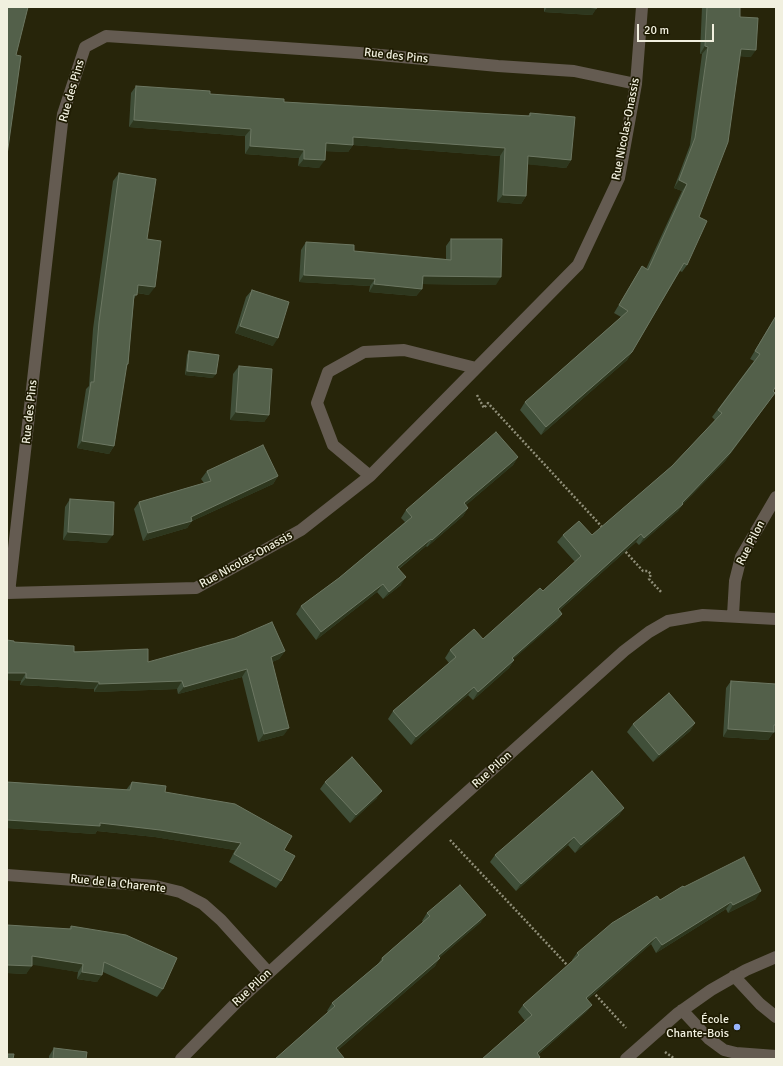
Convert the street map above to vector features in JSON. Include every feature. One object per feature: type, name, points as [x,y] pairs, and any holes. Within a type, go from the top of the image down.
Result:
[{"type":"street","name":"Rue Nicolas-Onassis","points":[[8,593],[196,588],[302,530],[370,476],[578,265],[619,178],[636,84],[642,7]]},
{"type":"street","name":"Rue des Pins","points":[[8,593],[63,114],[85,47],[106,36],[175,40],[359,53],[498,66],[574,71],[636,84]]},
{"type":"street","points":[[370,476],[333,445],[317,403],[328,372],[364,352],[404,350],[476,368]]},
{"type":"street","name":"Rue Pilon","points":[[181,1059],[205,1033],[269,973],[481,779],[624,651],[656,626],[677,619],[703,615],[733,615],[735,581],[741,557],[776,498]]},
{"type":"street","points":[[733,615],[776,619]]},
{"type":"street","name":"Rue de la Charente","points":[[7,875],[135,884],[155,886],[180,892],[203,904],[221,920],[269,973]]},
{"type":"street","points":[[626,1059],[682,1010],[710,990],[734,976],[776,957]]},
{"type":"street","points":[[734,976],[760,1004],[776,1017]]},
{"type":"street","points":[[682,1010],[718,1047],[736,1053],[776,1056]]},
{"type":"path","points":[[476,391],[480,403],[484,408],[488,403],[606,530]]},
{"type":"path","points":[[622,548],[643,571],[648,571],[651,574],[649,579],[662,593]]},
{"type":"path","points":[[450,840],[573,971]]},
{"type":"path","points":[[589,988],[626,1028]]},
{"type":"path","points":[[665,1052],[675,1059]]},
{"type":"building","points":[[7,7],[28,7],[16,55],[21,56],[7,155]]},
{"type":"building","points":[[707,7],[740,7],[740,17],[758,18],[756,50],[741,49],[728,142],[699,217],[707,221],[687,265],[684,263],[632,352],[546,427],[525,402],[628,311],[619,305],[642,266],[648,270],[687,184],[679,180],[695,138],[708,47],[705,46]]},
{"type":"building","points":[[136,86],[210,91],[210,94],[284,99],[284,102],[530,116],[530,113],[575,117],[571,160],[528,156],[526,196],[503,195],[505,148],[353,137],[353,145],[326,143],[325,160],[304,159],[304,150],[250,146],[251,129],[134,120]]},
{"type":"building","points":[[119,173],[156,179],[147,239],[161,241],[155,287],[138,285],[137,295],[134,295],[128,364],[114,446],[82,441],[91,382],[94,382],[99,322]]},
{"type":"building","points":[[451,239],[502,239],[501,277],[423,276],[422,289],[374,284],[375,279],[304,275],[306,242],[354,245],[354,251],[451,260]]},
{"type":"building","points":[[252,290],[289,302],[278,338],[240,326]]},
{"type":"building","points":[[776,316],[776,386],[773,391],[775,393],[730,453],[682,503],[683,504],[644,538],[641,534],[558,609],[562,614],[512,658],[514,660],[478,692],[474,687],[416,737],[393,711],[456,657],[450,650],[474,629],[483,639],[540,588],[543,591],[581,556],[563,535],[579,521],[592,535],[672,466],[722,413],[718,410],[760,354],[755,351]]},
{"type":"building","points":[[189,351],[219,355],[216,374],[187,371]]},
{"type":"building","points":[[239,366],[272,369],[269,415],[236,412]]},
{"type":"building","points":[[496,432],[518,457],[464,503],[468,508],[432,540],[431,539],[397,567],[406,577],[389,592],[383,584],[321,632],[301,606],[339,578],[412,517],[406,510]]},
{"type":"building","points":[[263,445],[278,476],[191,517],[192,521],[148,533],[139,502],[211,481],[207,471]]},
{"type":"building","points":[[70,499],[114,502],[113,535],[68,532]]},
{"type":"building","points":[[272,622],[285,651],[271,657],[289,728],[264,734],[247,669],[184,687],[182,681],[99,684],[99,682],[26,678],[26,673],[7,673],[7,640],[14,642],[74,646],[74,652],[148,649],[148,662],[235,638]]},
{"type":"building","points":[[731,681],[776,684],[776,725],[774,725],[774,732],[728,729]]},
{"type":"building","points":[[669,693],[695,723],[659,755],[633,724]]},
{"type":"building","points":[[352,757],[382,791],[356,815],[325,782]]},
{"type":"building","points":[[592,771],[624,808],[581,845],[574,837],[521,884],[495,855]]},
{"type":"building","points":[[7,782],[130,790],[132,782],[166,786],[165,792],[235,804],[292,836],[284,850],[295,856],[281,881],[234,854],[241,843],[160,830],[100,823],[100,826],[7,820]]},
{"type":"building","points":[[744,857],[761,891],[733,905],[731,902],[662,945],[656,937],[586,998],[592,1005],[537,1053],[540,1057],[538,1059],[482,1059],[532,1015],[523,1005],[579,955],[577,953],[612,923],[657,896],[660,900],[683,886],[684,887]]},
{"type":"building","points":[[460,885],[486,915],[438,956],[440,958],[336,1048],[344,1058],[343,1059],[275,1059],[335,1006],[332,1003],[383,960],[382,958],[430,916],[427,913]]},
{"type":"building","points":[[7,925],[71,929],[71,926],[126,935],[177,958],[163,989],[104,962],[102,975],[82,972],[83,964],[32,956],[32,966],[7,965]]},
{"type":"building","points":[[54,1048],[87,1052],[86,1059],[53,1059]]},
{"type":"building","points":[[7,1054],[14,1054],[13,1059],[7,1059]]},
{"type":"place","name":"École Chante-Bois","points":[[737,1027]]}]
